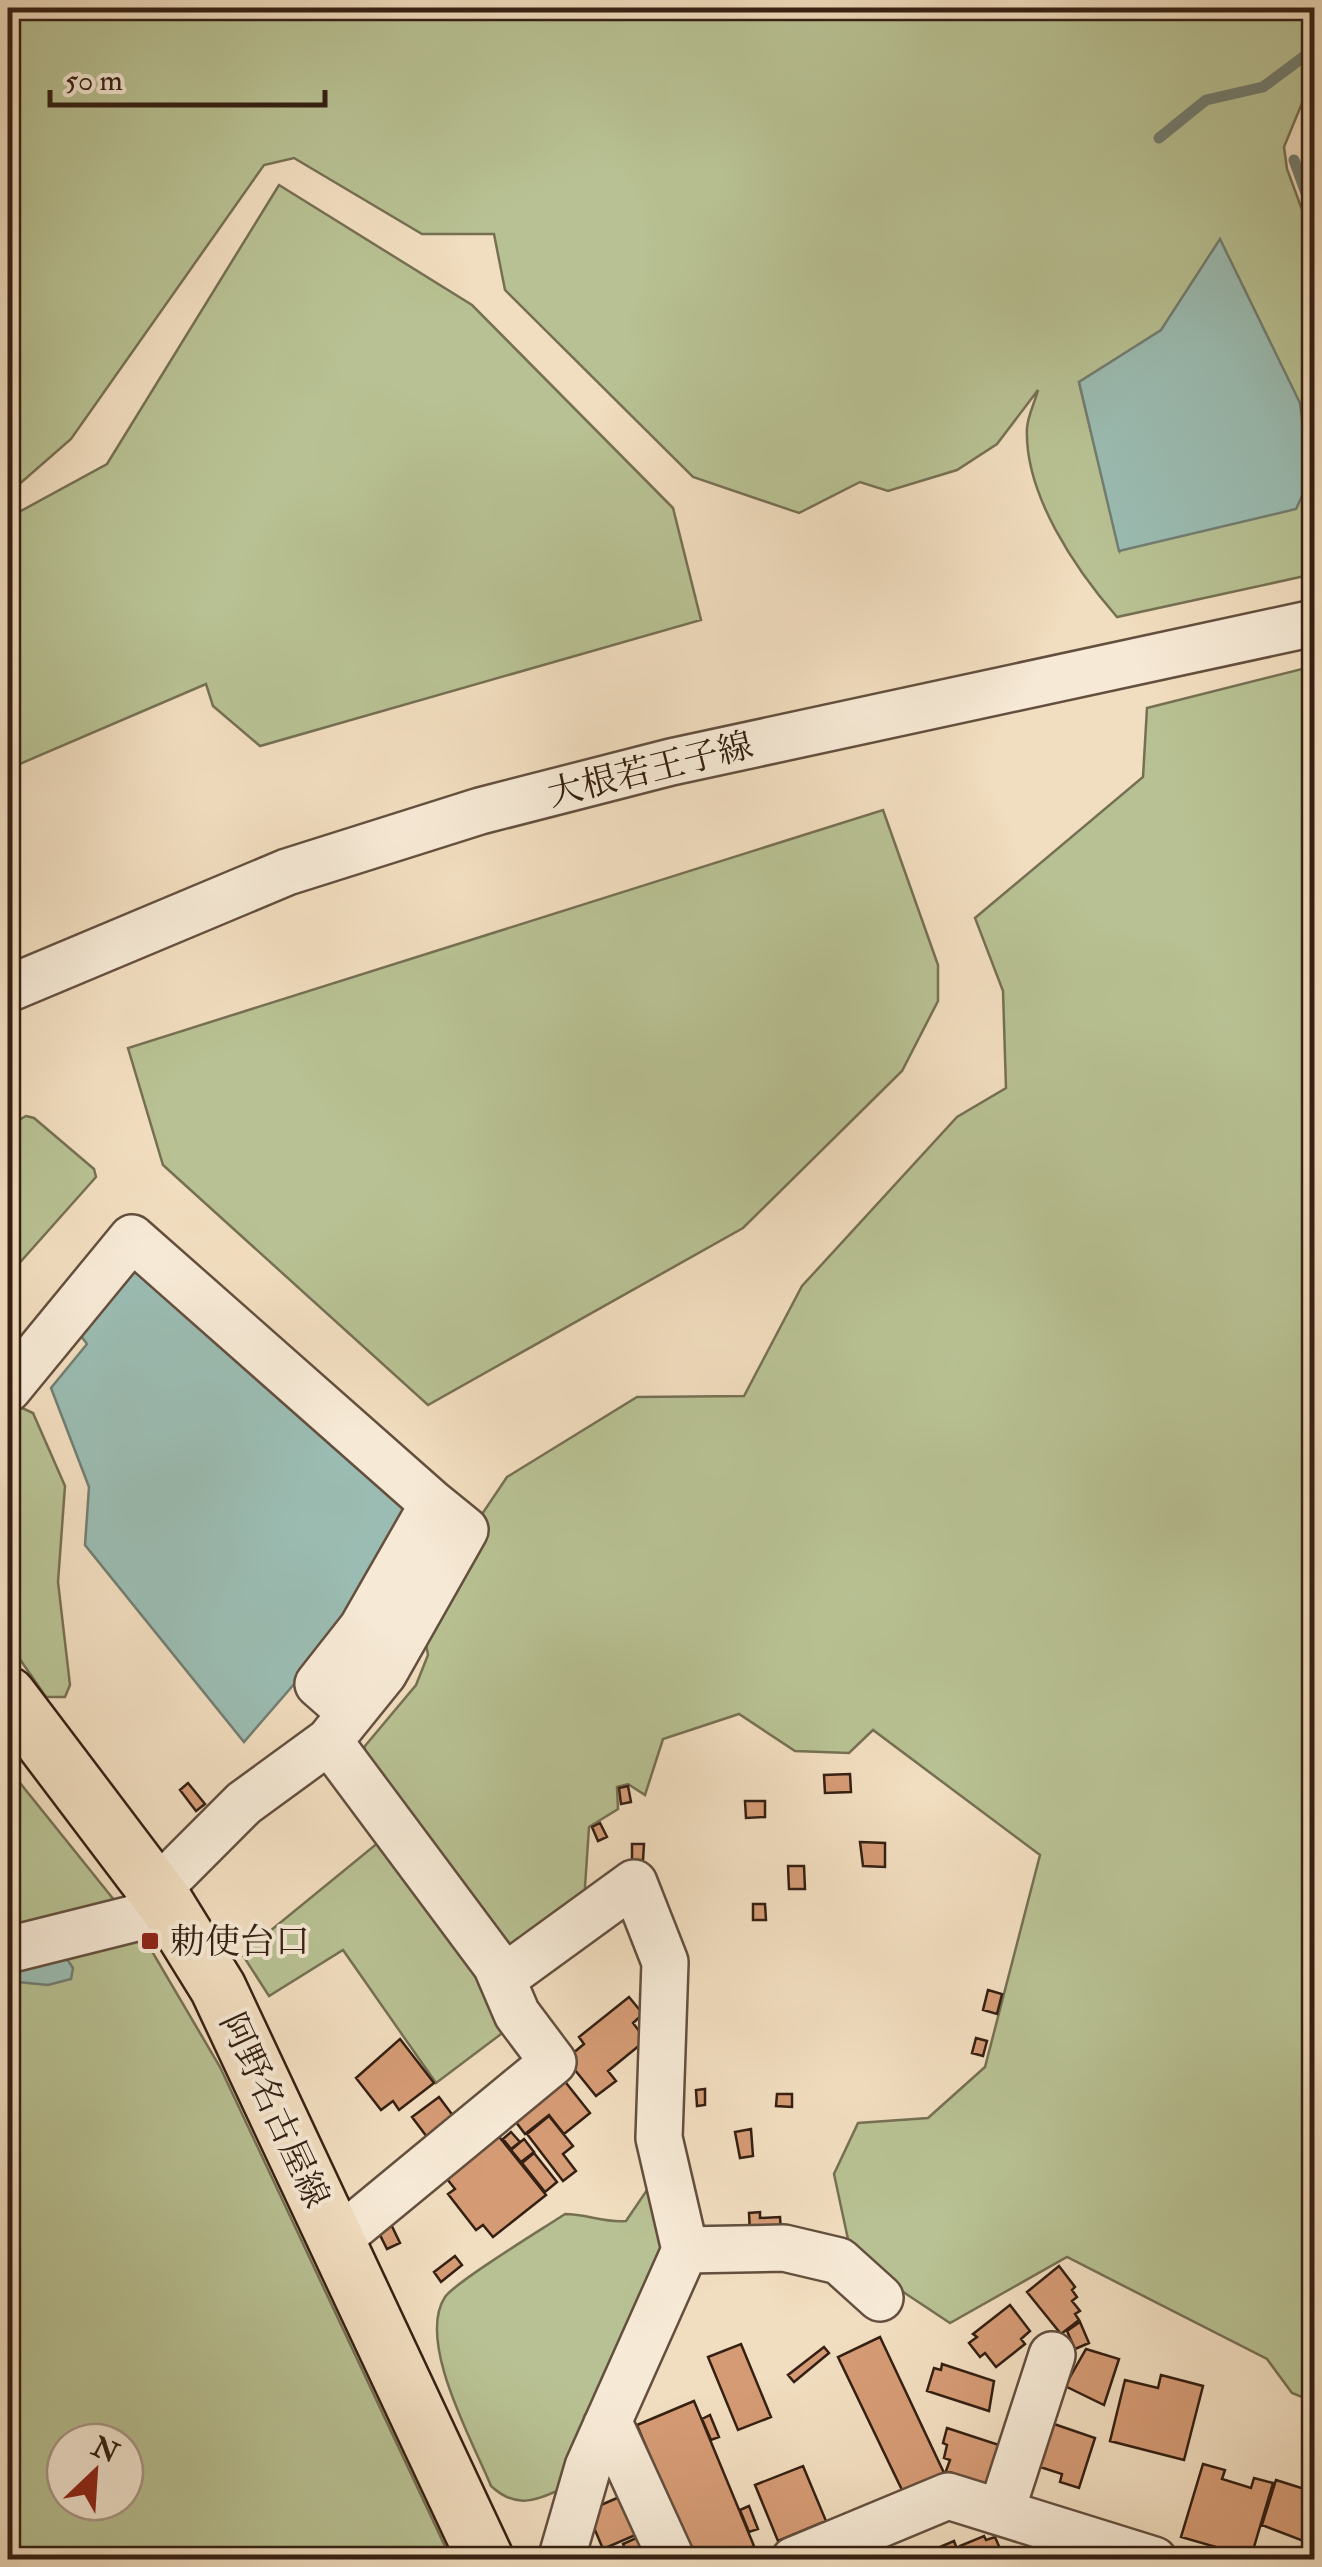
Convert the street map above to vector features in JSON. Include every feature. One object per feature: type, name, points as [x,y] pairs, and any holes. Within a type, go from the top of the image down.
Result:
[{"type":"main road","name":"阿野名古屋線","points":[[8,1695],[160,1896],[218,1988],[262,2074],[486,2560]]},
{"type":"street","name":"大根若王子線","points":[[8,990],[287,872],[480,811],[671,762],[1314,623]]},
{"type":"street","points":[[8,1389],[132,1238],[449,1517],[384,1673],[340,1727],[244,1803],[172,1875],[160,1896],[132,1919],[8,1950]]},
{"type":"street","points":[[336,2240],[553,2062],[517,2014],[502,1980],[340,1727]]},
{"type":"street","points":[[502,1980],[634,1883],[665,1962],[659,2138],[685,2250],[588,2466],[561,2560]]},
{"type":"street","points":[[685,2250],[784,2248],[839,2260],[880,2298]]},
{"type":"street","points":[[1001,2512],[1052,2355]]},
{"type":"street","points":[[606,2426],[612,2428],[672,2560]]},
{"type":"street","points":[[794,2560],[948,2496],[1150,2559]]},
{"type":"green space","points":[[21,8],[1314,8],[1314,74],[1284,147],[1287,169],[1314,242],[1314,574],[1117,617],[1070,554],[1034,479],[1027,428],[1038,390],[997,444],[957,470],[888,491],[860,482],[799,513],[693,477],[505,290],[494,234],[422,234],[294,158],[264,165],[71,439],[8,494],[8,15]],"holes":[[[1221,240],[1120,550],[1079,382],[1162,330]]]},
{"type":"green space","points":[[279,185],[472,305],[673,508],[701,620],[260,746],[213,706],[206,684],[8,769],[8,518],[107,464]]},
{"type":"green space","points":[[1314,666],[1314,2402],[1292,2393],[1267,2359],[1067,2257],[950,2323],[852,2258],[834,2174],[858,2123],[928,2118],[985,2067],[1040,1855],[873,1730],[849,1753],[795,1751],[739,1714],[663,1739],[645,1795],[628,1784],[617,1787],[618,1809],[589,1827],[584,1902],[506,1954],[363,1766],[365,1746],[416,1685],[428,1655],[423,1626],[470,1532],[507,1477],[637,1397],[744,1396],[802,1286],[957,1117],[1006,1088],[1003,991],[975,918],[1143,777],[1147,708]]},
{"type":"green space","points":[[883,810],[938,965],[938,1001],[902,1071],[743,1228],[428,1405],[163,1165],[128,1048]]},
{"type":"green space","points":[[26,1116],[34,1118],[94,1169],[96,1177],[15,1268],[8,1262],[8,1126]]},
{"type":"green space","points":[[22,1408],[33,1413],[65,1486],[58,1582],[70,1685],[65,1697],[46,1697],[8,1642],[8,1414]]},
{"type":"green space","points":[[8,1768],[143,1936],[220,2067],[451,2559],[8,2559]]},
{"type":"green space","points":[[385,1837],[513,2025],[436,2083],[343,1950],[269,1996],[242,1954]]},
{"type":"green space","points":[[647,2190],[661,2196],[675,2248],[562,2489],[525,2501],[509,2498],[491,2486],[450,2392],[437,2339],[438,2316],[445,2297],[565,2214],[626,2221]]},
{"type":"water","points":[[1220,239],[1300,403],[1310,479],[1296,509],[1119,551],[1079,382],[1161,330]]},
{"type":"water","points":[[135,1265],[409,1511],[341,1630],[244,1742],[85,1545],[89,1487],[51,1388],[87,1344],[75,1328]]},
{"type":"water","points":[[67,1959],[73,1968],[71,1979],[48,1985],[8,1981],[8,1970]]},
{"type":"building","points":[[850,1774],[851,1792],[825,1793],[824,1775]]},
{"type":"building","points":[[188,1783],[205,1804],[196,1811],[180,1790]]},
{"type":"building","points":[[628,1786],[631,1802],[621,1804],[619,1788]]},
{"type":"building","points":[[745,1801],[765,1801],[765,1817],[746,1818]]},
{"type":"building","points":[[600,1823],[607,1837],[598,1841],[592,1827]]},
{"type":"building","points":[[860,1842],[885,1843],[885,1867],[863,1866]]},
{"type":"building","points":[[632,1844],[644,1844],[643,1860],[632,1860]]},
{"type":"building","points":[[788,1866],[804,1866],[805,1889],[789,1889]]},
{"type":"building","points":[[753,1904],[765,1904],[766,1920],[753,1920]]},
{"type":"building","points":[[988,1990],[1002,1994],[997,2014],[983,2010]]},
{"type":"building","points":[[629,1997],[643,2014],[633,2023],[646,2040],[608,2071],[616,2081],[596,2096],[566,2059],[584,2044],[579,2037]]},
{"type":"building","points":[[976,2038],[987,2041],[983,2056],[972,2053]]},
{"type":"building","points":[[400,2039],[434,2083],[399,2110],[393,2101],[381,2110],[356,2078]]},
{"type":"building","points":[[559,2074],[590,2113],[564,2134],[549,2115],[525,2134],[509,2113]]},
{"type":"building","points":[[705,2089],[705,2105],[697,2106],[696,2090]]},
{"type":"building","points":[[777,2094],[792,2094],[792,2107],[776,2106]]},
{"type":"building","points":[[439,2097],[454,2117],[427,2137],[412,2117]]},
{"type":"building","points":[[549,2116],[573,2146],[563,2154],[576,2171],[563,2181],[527,2134]]},
{"type":"building","points":[[751,2129],[753,2156],[740,2158],[735,2132]]},
{"type":"building","points":[[511,2132],[520,2142],[511,2149],[503,2139]]},
{"type":"building","points":[[496,2133],[546,2195],[493,2237],[483,2225],[476,2230],[448,2194],[455,2189],[443,2174]]},
{"type":"building","points":[[524,2139],[534,2152],[521,2162],[511,2150]]},
{"type":"building","points":[[534,2153],[557,2182],[545,2192],[522,2163]]},
{"type":"building","points":[[760,2212],[760,2218],[780,2217],[781,2232],[750,2233],[749,2213]]},
{"type":"building","points":[[388,2218],[400,2243],[387,2249],[375,2225]]},
{"type":"building","points":[[455,2256],[462,2265],[441,2282],[434,2272]]},
{"type":"building","points":[[1059,2266],[1075,2287],[1072,2290],[1077,2297],[1072,2301],[1080,2311],[1075,2314],[1079,2320],[1061,2334],[1027,2292]]},
{"type":"building","points":[[1010,2305],[1030,2331],[1021,2339],[1025,2344],[996,2367],[985,2353],[980,2357],[969,2343],[977,2337],[973,2334]]},
{"type":"building","points":[[1080,2322],[1089,2343],[1075,2349],[1067,2331]]},
{"type":"building","points":[[880,2337],[944,2473],[903,2492],[838,2357]]},
{"type":"building","points":[[741,2344],[771,2417],[738,2430],[708,2357]]},
{"type":"building","points":[[824,2347],[829,2353],[794,2382],[788,2375]]},
{"type":"building","points":[[1086,2349],[1119,2359],[1104,2405],[1065,2386]]},
{"type":"building","points":[[942,2364],[994,2381],[989,2411],[927,2391],[934,2368],[941,2370]]},
{"type":"building","points":[[1161,2375],[1203,2386],[1184,2460],[1110,2441],[1125,2380],[1158,2388]]},
{"type":"building","points":[[694,2401],[754,2546],[721,2560],[693,2560],[637,2425]]},
{"type":"building","points":[[710,2415],[719,2437],[711,2440],[702,2419]]},
{"type":"building","points":[[1054,2424],[1095,2438],[1079,2488],[1060,2482],[1062,2474],[1040,2467]]},
{"type":"building","points":[[947,2428],[999,2445],[986,2484],[946,2471],[950,2460],[944,2458]]},
{"type":"building","points":[[1203,2464],[1225,2470],[1222,2479],[1251,2488],[1254,2478],[1273,2483],[1251,2557],[1181,2537]]},
{"type":"building","points":[[803,2466],[826,2521],[778,2541],[755,2485]]},
{"type":"building","points":[[1276,2480],[1314,2492],[1314,2545],[1262,2525]]},
{"type":"building","points":[[624,2495],[640,2533],[603,2549],[587,2511]]},
{"type":"building","points":[[749,2506],[758,2529],[749,2532],[740,2510]]},
{"type":"building","points":[[641,2536],[652,2560],[630,2560],[623,2544]]},
{"type":"building","points":[[984,2536],[986,2540],[995,2537],[1005,2560],[965,2560],[960,2546]]},
{"type":"building","points":[[954,2541],[961,2560],[931,2560],[928,2552]]},
{"type":"building","points":[[884,2546],[890,2560],[863,2560],[861,2556]]},
{"type":"building","points":[[924,2551],[928,2560],[904,2560]]},
{"type":"waterway","points":[[1159,138],[1206,100],[1263,87],[1306,55]]},
{"type":"waterway","points":[[1294,160],[1314,215]]},
{"type":"place","name":"勅使台口","points":[[150,1941]]}]
